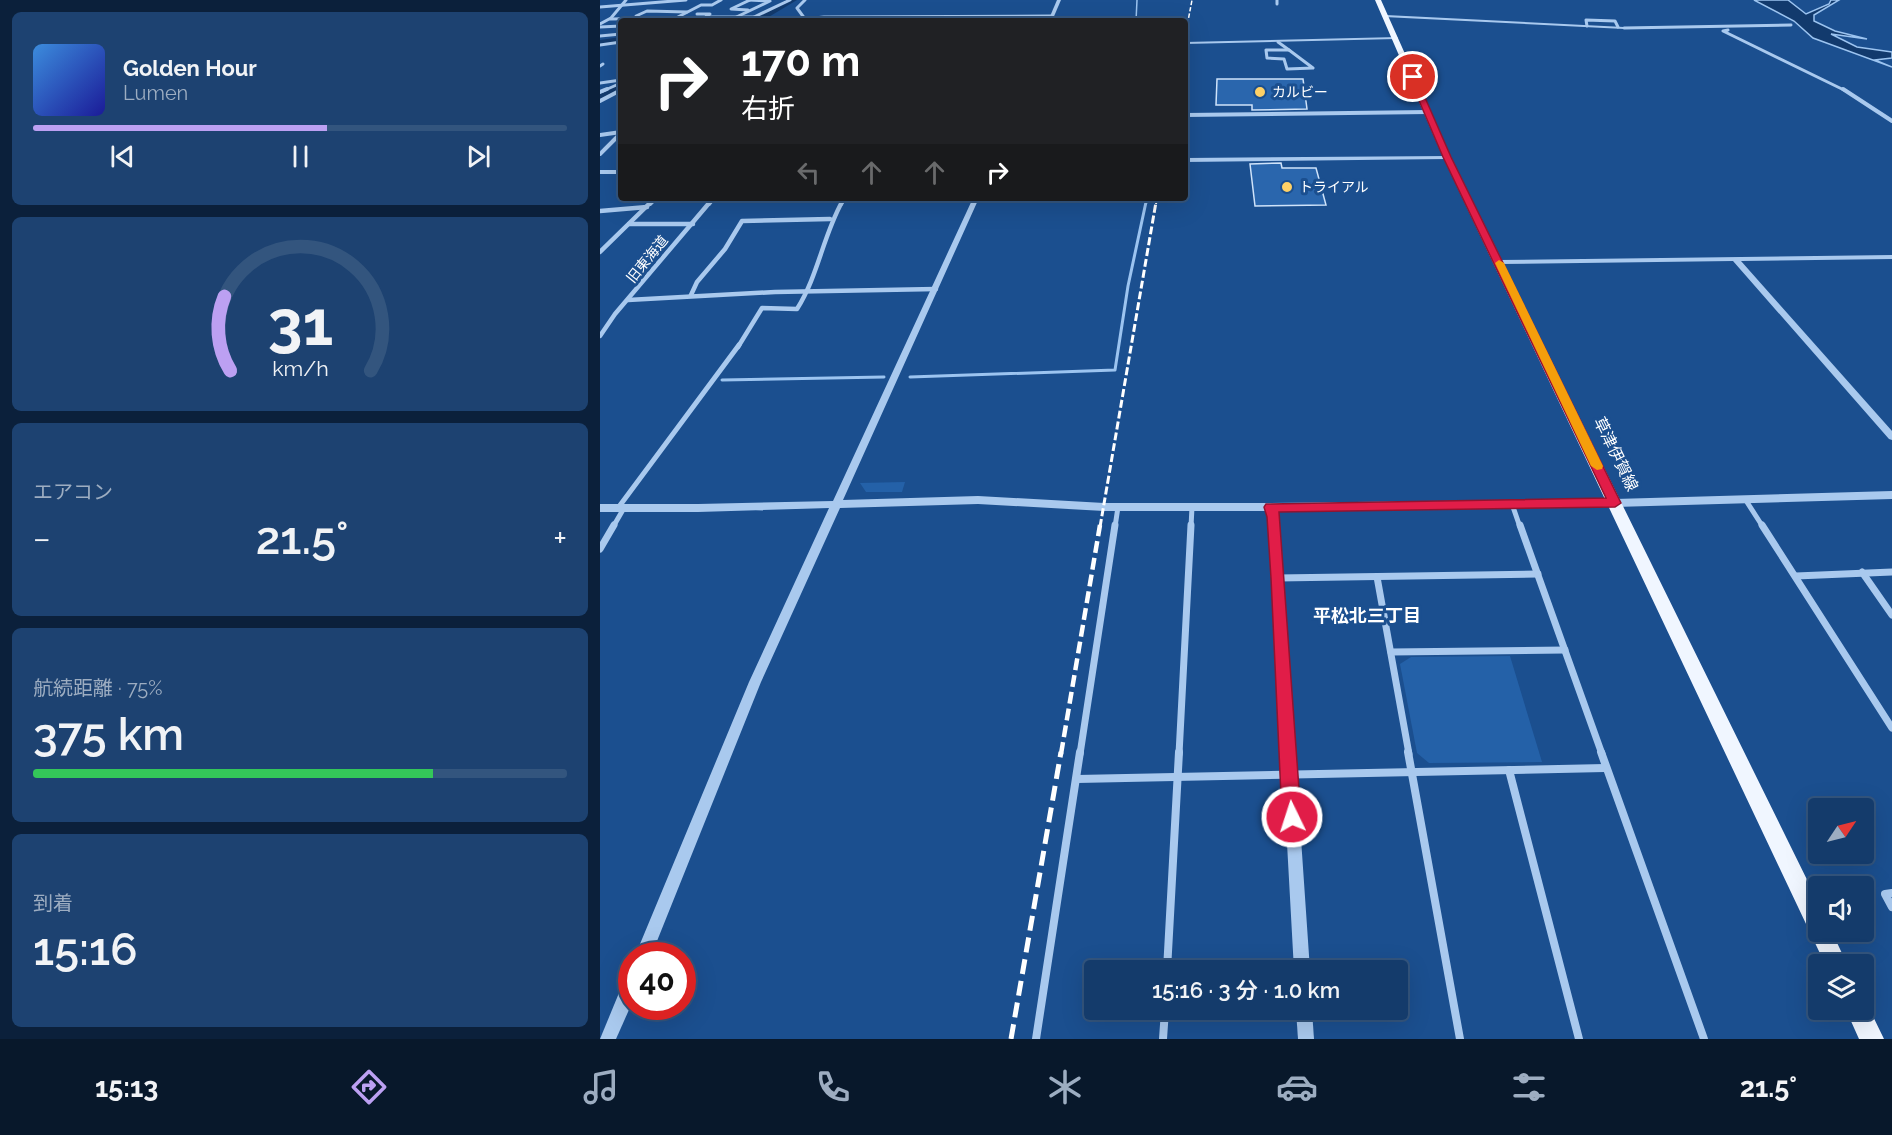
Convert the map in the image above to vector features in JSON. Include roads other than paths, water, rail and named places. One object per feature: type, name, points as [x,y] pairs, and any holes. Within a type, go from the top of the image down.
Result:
[{"type":"main road","name":"草津伊賀線","points":[[1378,0],[1447,157],[1808,905]]},
{"type":"main road","points":[[1863,1020],[1872,1039]]},
{"type":"street","points":[[601,24],[610,19],[626,0]]},
{"type":"street","points":[[600,7],[686,0]]},
{"type":"street","points":[[633,18],[676,18],[721,0]]},
{"type":"street","points":[[732,18],[751,11],[770,1],[750,0],[730,9],[751,11]]},
{"type":"street","points":[[754,18],[790,0]]},
{"type":"street","points":[[804,18],[797,8],[805,0]]},
{"type":"street","points":[[1051,18],[1059,0]]},
{"type":"street","points":[[633,18],[646,11],[689,12]]},
{"type":"street","points":[[697,14],[710,14],[706,17]]},
{"type":"street","points":[[1386,16],[1621,28],[1791,25]]},
{"type":"street","points":[[706,17],[746,18]]},
{"type":"street","points":[[610,19],[618,19]]},
{"type":"street","points":[[601,24],[618,26]]},
{"type":"street","points":[[1728,30],[1724,31],[1845,90],[1892,121]]},
{"type":"street","points":[[600,36],[618,34]]},
{"type":"street","points":[[1188,43],[1395,38]]},
{"type":"street","points":[[600,45],[618,42]]},
{"type":"street","points":[[1278,42],[1289,50],[1313,68],[1287,69],[1284,59],[1267,58],[1266,50],[1289,50]]},
{"type":"street","points":[[600,83],[618,82]]},
{"type":"street","points":[[600,92],[618,83]]},
{"type":"street","points":[[600,101],[618,92]]},
{"type":"street","points":[[1188,115],[1428,112]]},
{"type":"street","points":[[600,135],[618,133]]},
{"type":"street","points":[[600,154],[618,136]]},
{"type":"street","points":[[1188,160],[1447,157]]},
{"type":"street","points":[[600,172],[618,172]]},
{"type":"street","points":[[600,252],[653,201]]},
{"type":"street","name":"旧東海道","points":[[601,334],[712,201]]},
{"type":"street","points":[[600,549],[621,508],[727,365],[762,308],[797,309],[810,291],[830,219],[841,201]]},
{"type":"street","points":[[649,942],[755,682],[975,201]]},
{"type":"street","points":[[600,211],[648,207]]},
{"type":"street","points":[[691,295],[697,282],[725,249],[742,221],[830,219]]},
{"type":"street","points":[[629,224],[693,224]]},
{"type":"street","points":[[1499,262],[1892,257]]},
{"type":"street","points":[[1736,260],[1892,437]]},
{"type":"street","points":[[628,300],[691,295],[936,289]]},
{"type":"street","points":[[600,508],[835,505],[978,500],[1118,507],[1270,507],[1615,503],[1892,495]]},
{"type":"street","points":[[1745,499],[1892,728]]},
{"type":"street","points":[[1512,504],[1704,1039]]},
{"type":"street","points":[[1036,1039],[1118,507]]},
{"type":"street","points":[[1168,960],[1192,507]]},
{"type":"street","points":[[1270,507],[1274,517],[1301,960]]},
{"type":"street","points":[[1862,572],[1892,615]]},
{"type":"street","points":[[1796,576],[1892,572]]},
{"type":"street","points":[[1278,578],[1538,574]]},
{"type":"street","points":[[1377,577],[1460,1039]]},
{"type":"street","points":[[1391,652],[1565,650]]},
{"type":"street","points":[[1077,779],[1605,768]]},
{"type":"street","points":[[1509,770],[1579,1039]]},
{"type":"street","points":[[1892,894],[1885,894],[1892,907]]},
{"type":"street","points":[[608,1039],[618,1015]]},
{"type":"street","points":[[1163,1039],[1164,1020]]},
{"type":"street","points":[[1305,1020],[1306,1039]]},
{"type":"waterway","points":[[760,18],[793,0]]},
{"type":"waterway","points":[[1136,18],[1137,0]]},
{"type":"waterway","points":[[600,43],[618,40]]},
{"type":"waterway","points":[[600,97],[618,88]]},
{"type":"waterway","points":[[910,377],[1115,370],[1128,286],[1146,202]]},
{"type":"waterway","points":[[722,380],[884,377]]},
{"type":"railway","points":[[1188,21],[1192,0]]},
{"type":"railway","points":[[1100,527],[1156,202]]},
{"type":"railway","points":[[1061,754],[1100,525]]},
{"type":"railway","points":[[1011,1039],[1061,752]]},
{"type":"place","name":"カルビー","points":[[1260,92]]},
{"type":"place","name":"トライアル","points":[[1287,187]]},
{"type":"district","name":"平松北三丁目","points":[[1367,615]]}]
